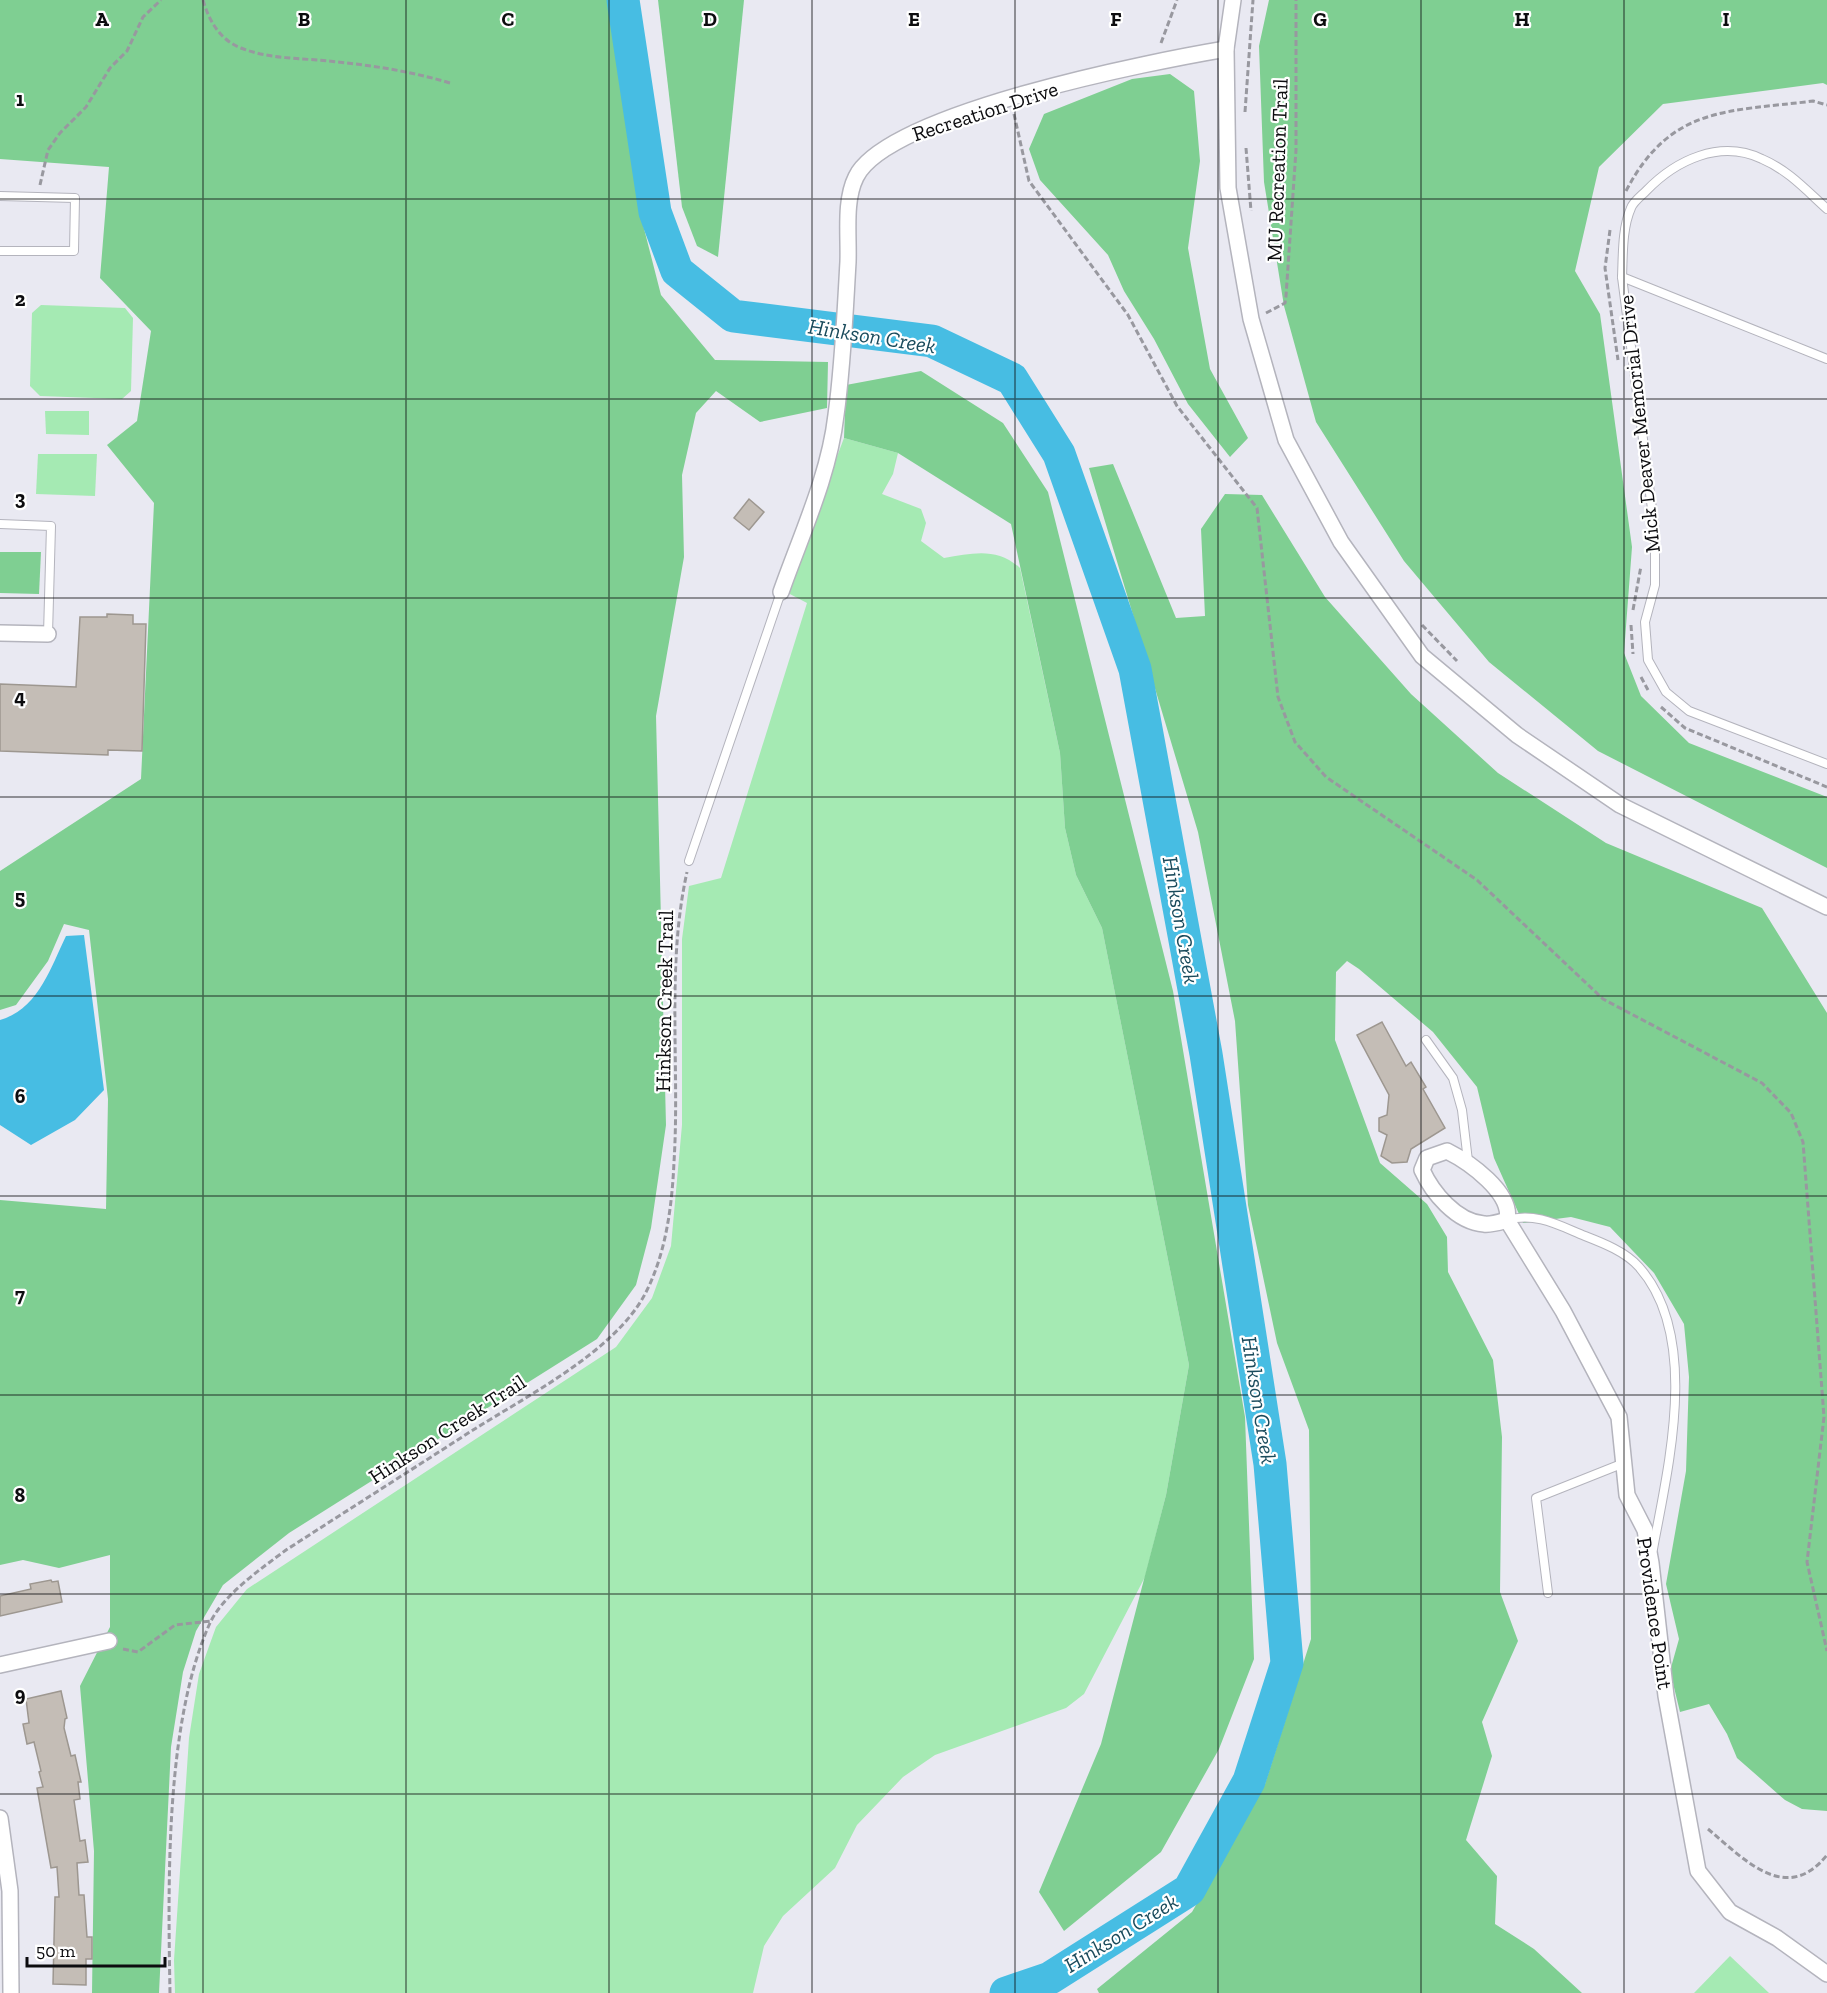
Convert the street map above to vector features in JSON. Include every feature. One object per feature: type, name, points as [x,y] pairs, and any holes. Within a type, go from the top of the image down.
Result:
[{"type":"street","points":[[1233,0],[1226,49],[1228,188],[1286,440],[1341,542],[1422,656],[1517,735],[1620,805],[1827,907]]},
{"type":"street","name":"Recreation Drive","points":[[781,592],[826,463],[837,413],[848,263],[850,197],[856,176],[873,156],[926,127],[1011,99],[1155,61],[1226,49]]},
{"type":"street","points":[[0,633],[48,634]]},
{"type":"street","name":"Providence Point","points":[[1507,1220],[1482,1224],[1451,1209],[1429,1185],[1422,1170],[1427,1158],[1436,1153],[1448,1151],[1468,1161],[1506,1202],[1509,1212],[1507,1220],[1563,1311],[1619,1417],[1626,1463],[1627,1495],[1645,1530],[1651,1563],[1666,1696],[1698,1870],[1730,1912],[1777,1938],[1827,1974]]},
{"type":"street","points":[[0,1665],[109,1641]]},
{"type":"street","points":[[0,1818],[10,1891],[11,1993]]},
{"type":"lane","name":"Mick Deaver Memorial Drive","points":[[1827,209],[1788,172],[1760,158],[1736,150],[1703,154],[1679,163],[1655,182],[1631,207],[1623,248],[1622,277],[1655,532],[1655,585],[1645,622],[1648,660],[1666,692],[1689,711],[1827,764]]},
{"type":"lane","points":[[0,196],[75,198],[74,251],[0,251]]},
{"type":"lane","points":[[1622,277],[1827,360]]},
{"type":"lane","points":[[0,524],[51,526],[48,634]]},
{"type":"lane","points":[[689,861],[781,592]]},
{"type":"lane","points":[[1426,1040],[1453,1078],[1462,1110],[1468,1161]]},
{"type":"lane","points":[[1507,1220],[1523,1216],[1539,1217],[1609,1245],[1639,1267],[1663,1305],[1676,1361],[1671,1435],[1651,1563]]},
{"type":"lane","points":[[1548,1593],[1536,1498],[1626,1463]]},
{"type":"path","points":[[38,197],[48,150],[60,133],[86,107],[110,68],[127,51],[142,17],[161,0]]},
{"type":"path","points":[[203,0],[207,17],[216,30],[241,48],[266,55],[379,66],[450,83]]},
{"type":"path","points":[[1155,61],[1178,0]]},
{"type":"path","points":[[1245,118],[1246,65],[1253,0]]},
{"type":"path","name":"MU Recreation Trail","points":[[1258,316],[1285,303],[1286,296],[1296,150],[1296,0]]},
{"type":"path","points":[[1011,99],[1029,181],[1128,315],[1177,406],[1257,508],[1278,697],[1295,741],[1326,777],[1477,880],[1603,999],[1762,1083],[1791,1113],[1803,1142],[1824,1417],[1807,1563],[1827,1652]]},
{"type":"path","points":[[1625,193],[1648,156],[1663,140],[1695,119],[1813,101],[1827,105]]},
{"type":"path","points":[[1245,138],[1251,212]]},
{"type":"path","points":[[1612,221],[1605,268],[1619,371]]},
{"type":"path","points":[[1263,303],[1258,316],[1267,322]]},
{"type":"path","points":[[1632,615],[1641,558]]},
{"type":"path","points":[[1417,619],[1463,668]]},
{"type":"path","points":[[1631,622],[1634,657]]},
{"type":"path","points":[[1636,668],[1649,692]]},
{"type":"path","points":[[1660,705],[1685,728],[1827,787]]},
{"type":"path","name":"Hinkson Creek Trail","points":[[170,1993],[171,1866],[178,1757],[183,1717],[211,1621],[248,1580],[286,1550],[554,1378],[608,1340],[628,1319],[645,1295],[663,1245],[674,1167],[677,1124],[676,950],[678,911],[689,861]]},
{"type":"path","points":[[109,1641],[126,1650],[138,1652],[175,1625],[211,1621]]},
{"type":"path","points":[[1688,1812],[1759,1871],[1788,1879],[1814,1871],[1827,1855]]},
{"type":"green space","points":[[0,0],[609,0],[640,213],[661,295],[715,360],[828,362],[827,408],[760,422],[716,391],[696,413],[682,475],[684,557],[656,716],[666,1125],[651,1228],[636,1285],[597,1339],[289,1533],[223,1585],[196,1631],[183,1672],[171,1747],[159,1993],[92,1993],[94,1851],[80,1686],[110,1627],[110,1555],[59,1568],[23,1560],[0,1565],[0,1200],[106,1209],[108,1099],[89,930],[64,924],[48,961],[16,1005],[0,1010],[0,871],[141,779],[154,503],[107,445],[137,421],[151,331],[100,278],[109,167],[0,159]]},
{"type":"green space","points":[[658,0],[744,0],[718,257],[697,246],[682,207]]},
{"type":"green space","points":[[1269,0],[1827,0],[1827,85],[1823,83],[1663,104],[1599,167],[1575,271],[1600,314],[1632,547],[1624,653],[1641,696],[1689,743],[1827,797],[1827,868],[1598,751],[1489,662],[1404,561],[1316,422],[1284,306],[1264,182],[1259,46]]},
{"type":"green space","points":[[1170,74],[1194,91],[1200,161],[1188,248],[1210,369],[1248,438],[1230,457],[1188,404],[1154,339],[1124,291],[1108,255],[1040,180],[1029,149],[1044,114],[1132,79]]},
{"type":"green space","points":[[41,305],[125,308],[133,318],[131,391],[122,399],[40,396],[30,386],[32,313]]},
{"type":"green space","points":[[921,371],[1003,423],[1048,492],[1173,991],[1245,1417],[1254,1659],[1219,1749],[1161,1852],[1064,1931],[1039,1892],[1101,1744],[1166,1495],[1189,1365],[1102,928],[1076,875],[1065,828],[1060,753],[1011,524],[898,453],[844,438],[846,385]]},
{"type":"green space","points":[[45,411],[89,411],[89,435],[46,434]]},
{"type":"green space","points":[[844,438],[898,453],[893,474],[882,494],[921,509],[926,523],[921,541],[944,558],[975,553],[993,554],[1011,561],[1020,568],[1060,753],[1065,828],[1076,875],[1102,928],[1189,1365],[1166,1495],[1145,1577],[1084,1694],[1066,1708],[935,1755],[903,1777],[857,1825],[835,1868],[783,1916],[764,1946],[753,1993],[175,1993],[174,1960],[189,1738],[199,1674],[216,1627],[247,1589],[616,1347],[652,1298],[671,1246],[682,1125],[682,939],[689,886],[721,878],[807,603],[786,592]]},
{"type":"green space","points":[[38,454],[97,454],[95,496],[36,494]]},
{"type":"green space","points":[[1113,464],[1176,618],[1205,616],[1201,529],[1225,494],[1262,495],[1325,597],[1411,694],[1498,773],[1606,843],[1762,908],[1827,1013],[1827,1811],[1802,1809],[1785,1800],[1737,1758],[1727,1734],[1709,1704],[1680,1712],[1670,1671],[1679,1639],[1666,1584],[1686,1471],[1689,1377],[1684,1324],[1654,1273],[1610,1227],[1571,1217],[1523,1223],[1494,1158],[1477,1087],[1433,1032],[1359,969],[1347,961],[1336,972],[1335,1040],[1380,1163],[1427,1204],[1447,1237],[1448,1272],[1493,1360],[1502,1437],[1500,1592],[1518,1641],[1482,1722],[1492,1756],[1466,1840],[1497,1876],[1495,1924],[1534,1949],[1582,1993],[1099,1993],[1097,1989],[1192,1912],[1265,1784],[1311,1639],[1309,1430],[1277,1343],[1248,1205],[1235,1021],[1198,832],[1089,468]]},
{"type":"green space","points":[[0,552],[41,552],[39,594],[0,593]]},
{"type":"green space","points":[[1730,1956],[1769,1993],[1694,1993]]},
{"type":"water","points":[[84,935],[104,1090],[75,1120],[31,1145],[0,1125],[0,1020],[13,1015],[33,997],[48,974],[66,936]]},
{"type":"building","points":[[749,499],[764,512],[749,530],[734,518]]},
{"type":"building","points":[[107,614],[133,615],[133,624],[146,624],[142,751],[108,750],[108,755],[0,751],[0,684],[76,687],[80,617],[107,617]]},
{"type":"building","points":[[1382,1022],[1406,1066],[1411,1062],[1426,1087],[1423,1089],[1445,1128],[1411,1149],[1407,1162],[1392,1163],[1381,1156],[1387,1135],[1379,1131],[1379,1118],[1387,1115],[1389,1095],[1357,1035]]},
{"type":"building","points":[[51,1580],[52,1582],[58,1581],[62,1602],[0,1616],[0,1596],[31,1589],[30,1584]]},
{"type":"building","points":[[61,1691],[67,1718],[64,1728],[71,1756],[75,1755],[81,1782],[78,1782],[80,1799],[74,1800],[80,1841],[85,1840],[88,1862],[77,1863],[79,1895],[84,1895],[87,1937],[92,1937],[92,1959],[86,1959],[86,1985],[53,1984],[55,1897],[59,1897],[57,1867],[51,1868],[37,1788],[43,1787],[39,1772],[41,1771],[34,1742],[27,1744],[23,1724],[29,1723],[26,1699]]},
{"type":"waterway","name":"Hinkson Creek","points":[[623,0],[655,212],[677,271],[733,316],[932,341],[1012,379],[1059,454],[1135,669],[1206,1054],[1270,1464],[1287,1663],[1249,1781],[1189,1890],[1050,1978],[1006,1993]]}]
